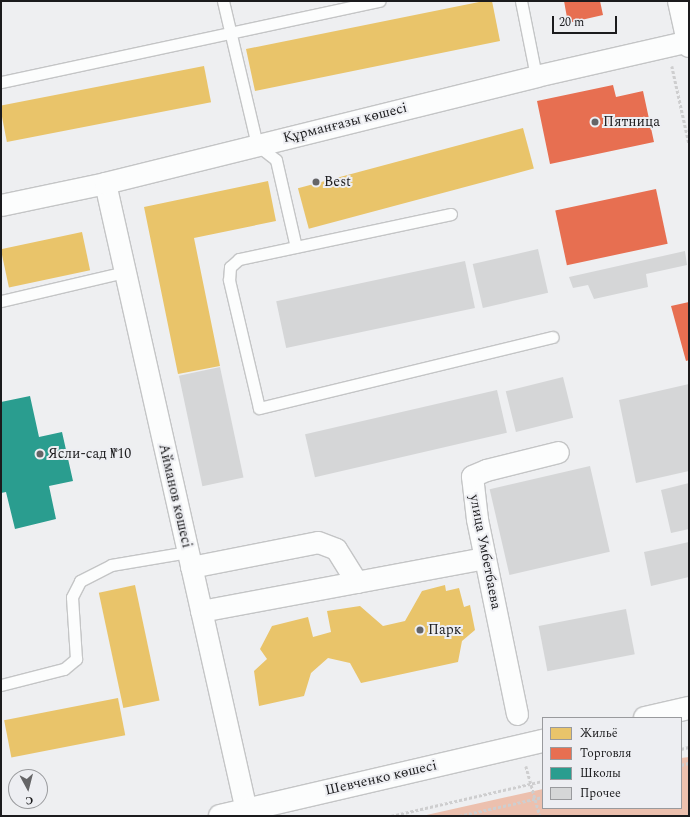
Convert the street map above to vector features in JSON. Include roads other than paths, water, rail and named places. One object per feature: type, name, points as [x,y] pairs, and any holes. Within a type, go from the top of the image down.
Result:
[{"type":"street","points":[[679,1],[689,43]]},
{"type":"street","name":"Құрманғазы көшесі","points":[[1,205],[105,183],[536,76],[689,43]]},
{"type":"street","name":"Айманов көшесі","points":[[105,183],[246,810]]},
{"type":"street","name":"улица Умбетбаева","points":[[517,714],[485,558],[472,487],[472,476],[486,470],[558,452]]},
{"type":"street","points":[[190,560],[318,542],[336,550],[357,582]]},
{"type":"street","points":[[201,611],[485,558]]},
{"type":"street","points":[[649,717],[689,708]]},
{"type":"street","name":"Шевченко көшесі","points":[[220,816],[542,741]]},
{"type":"lane","points":[[223,1],[257,145],[276,160],[296,247]]},
{"type":"lane","points":[[1,82],[379,1]]},
{"type":"lane","points":[[521,1],[536,76]]},
{"type":"lane","points":[[451,214],[239,259],[230,267],[229,280],[259,408],[553,337]]},
{"type":"lane","points":[[1,301],[125,272]]},
{"type":"lane","points":[[1,685],[64,668],[76,659],[72,597],[80,580],[111,565],[190,560]]},
{"type":"place","name":"Пятница","points":[[595,122]]},
{"type":"place","name":"Best","points":[[316,182]]},
{"type":"place","name":"Ясли-сад №10","points":[[40,454]]},
{"type":"place","name":"Парк","points":[[420,630]]}]
